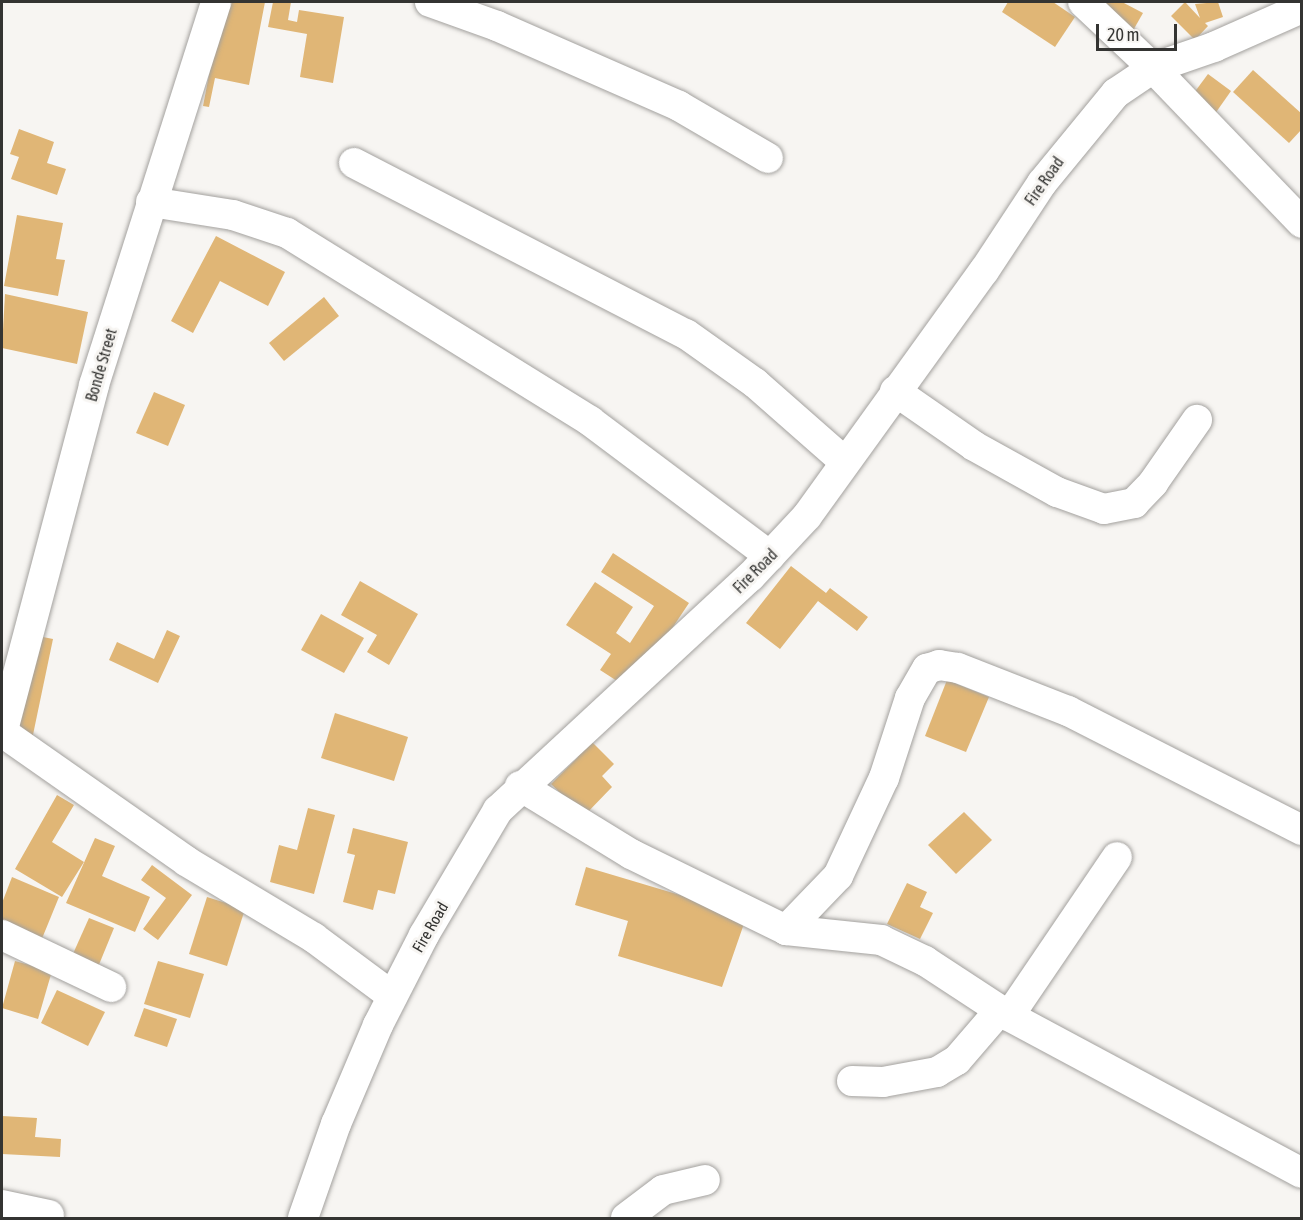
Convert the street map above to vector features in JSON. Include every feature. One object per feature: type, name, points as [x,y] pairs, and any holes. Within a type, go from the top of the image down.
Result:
[{"type":"street","name":"Bonde Street","points":[[2,733],[82,430],[151,202],[216,2]]},
{"type":"street","points":[[430,2],[497,26],[679,106],[768,158]]},
{"type":"street","points":[[1083,2],[1153,68],[1302,223]]},
{"type":"street","name":"Fire Road","points":[[303,1218],[336,1124],[392,996],[493,820],[520,786],[770,556],[807,516],[984,271],[1066,150],[1116,93],[1153,68],[1214,47],[1302,8]]},
{"type":"street","points":[[354,163],[686,334],[755,383],[845,462]]},
{"type":"street","points":[[151,202],[233,215],[287,233],[366,286],[590,421],[770,556]]},
{"type":"street","points":[[896,391],[1003,462],[1057,492],[1104,509],[1134,503],[1153,483],[1197,420]]},
{"type":"street","points":[[786,930],[838,876],[872,808],[910,698],[927,669],[939,665],[958,668],[1068,711],[1302,830]]},
{"type":"street","points":[[2,733],[186,861],[314,938],[392,996]]},
{"type":"street","points":[[520,786],[631,854],[786,930],[881,940],[925,961],[1004,1013],[1302,1173]]},
{"type":"street","points":[[852,1081],[883,1082],[937,1072],[957,1060],[1004,1013],[1117,858]]},
{"type":"street","points":[[2,935],[111,987]]},
{"type":"street","points":[[626,1218],[663,1190],[705,1180]]},
{"type":"street","points":[[2,1205],[49,1215]]},
{"type":"building","points":[[223,2],[265,2],[249,85],[215,78],[209,107],[203,106]]},
{"type":"building","points":[[273,2],[291,2],[288,20],[297,22],[299,10],[344,17],[333,83],[300,77],[307,34],[268,27]]},
{"type":"building","points":[[1008,2],[1053,2],[1075,17],[1055,47],[1002,12]]},
{"type":"building","points":[[1095,2],[1122,2],[1143,13],[1131,34]]},
{"type":"building","points":[[1185,2],[1200,18],[1195,4],[1218,2],[1223,17],[1205,23],[1208,26],[1195,40],[1171,16]]},
{"type":"building","points":[[1253,70],[1302,114],[1302,129],[1289,143],[1233,92]]},
{"type":"building","points":[[1208,74],[1231,91],[1212,118],[1188,101]]},
{"type":"building","points":[[19,129],[54,142],[47,163],[66,169],[57,195],[11,179],[19,157],[10,154]]},
{"type":"building","points":[[17,215],[63,223],[56,259],[65,260],[58,296],[4,286]]},
{"type":"building","points":[[216,236],[285,272],[268,306],[220,281],[193,333],[171,321]]},
{"type":"building","points":[[5,294],[88,312],[77,364],[2,348]]},
{"type":"building","points":[[324,297],[339,316],[284,361],[269,343]]},
{"type":"building","points":[[154,392],[185,405],[168,446],[136,433]]},
{"type":"building","points":[[613,553],[689,603],[631,690],[600,670],[611,654],[566,625],[595,582],[633,607],[616,633],[630,643],[654,606],[601,572]]},
{"type":"building","points":[[791,566],[826,593],[830,588],[868,617],[857,631],[818,601],[780,649],[746,623]]},
{"type":"building","points":[[360,581],[418,614],[389,665],[367,652],[377,635],[341,615]]},
{"type":"building","points":[[321,614],[364,638],[344,673],[301,650]]},
{"type":"building","points":[[167,630],[180,636],[158,683],[109,660],[117,642],[154,659]]},
{"type":"building","points":[[23,633],[53,639],[30,749],[2,744]]},
{"type":"building","points":[[947,680],[989,697],[966,752],[925,736]]},
{"type":"building","points":[[335,713],[408,737],[394,781],[321,758]]},
{"type":"building","points":[[588,738],[614,764],[602,776],[612,787],[584,816],[551,784],[578,757],[573,752]]},
{"type":"building","points":[[57,795],[74,805],[52,842],[84,862],[62,897],[15,869]]},
{"type":"building","points":[[308,808],[335,815],[314,894],[270,882],[279,845],[297,850]]},
{"type":"building","points":[[964,812],[992,840],[956,874],[928,845]]},
{"type":"building","points":[[353,828],[408,842],[395,894],[378,890],[373,910],[343,902],[355,855],[347,853]]},
{"type":"building","points":[[95,838],[115,846],[102,876],[150,897],[135,932],[66,903]]},
{"type":"building","points":[[152,865],[192,895],[158,940],[143,929],[166,898],[141,880]]},
{"type":"building","points":[[586,867],[747,915],[722,987],[618,956],[628,921],[575,905]]},
{"type":"building","points":[[12,877],[59,897],[41,941],[2,925],[2,903]]},
{"type":"building","points":[[907,883],[927,892],[920,907],[933,913],[920,939],[887,924]]},
{"type":"building","points":[[207,897],[245,909],[227,966],[189,954]]},
{"type":"building","points":[[89,918],[114,928],[98,967],[72,956]]},
{"type":"building","points":[[15,961],[52,971],[38,1019],[2,1008]]},
{"type":"building","points":[[158,961],[204,974],[190,1018],[144,1004]]},
{"type":"building","points":[[57,990],[105,1012],[88,1046],[41,1023]]},
{"type":"building","points":[[144,1008],[177,1019],[167,1047],[134,1036]]},
{"type":"building","points":[[2,1116],[37,1118],[35,1137],[61,1139],[60,1157],[2,1154]]}]
